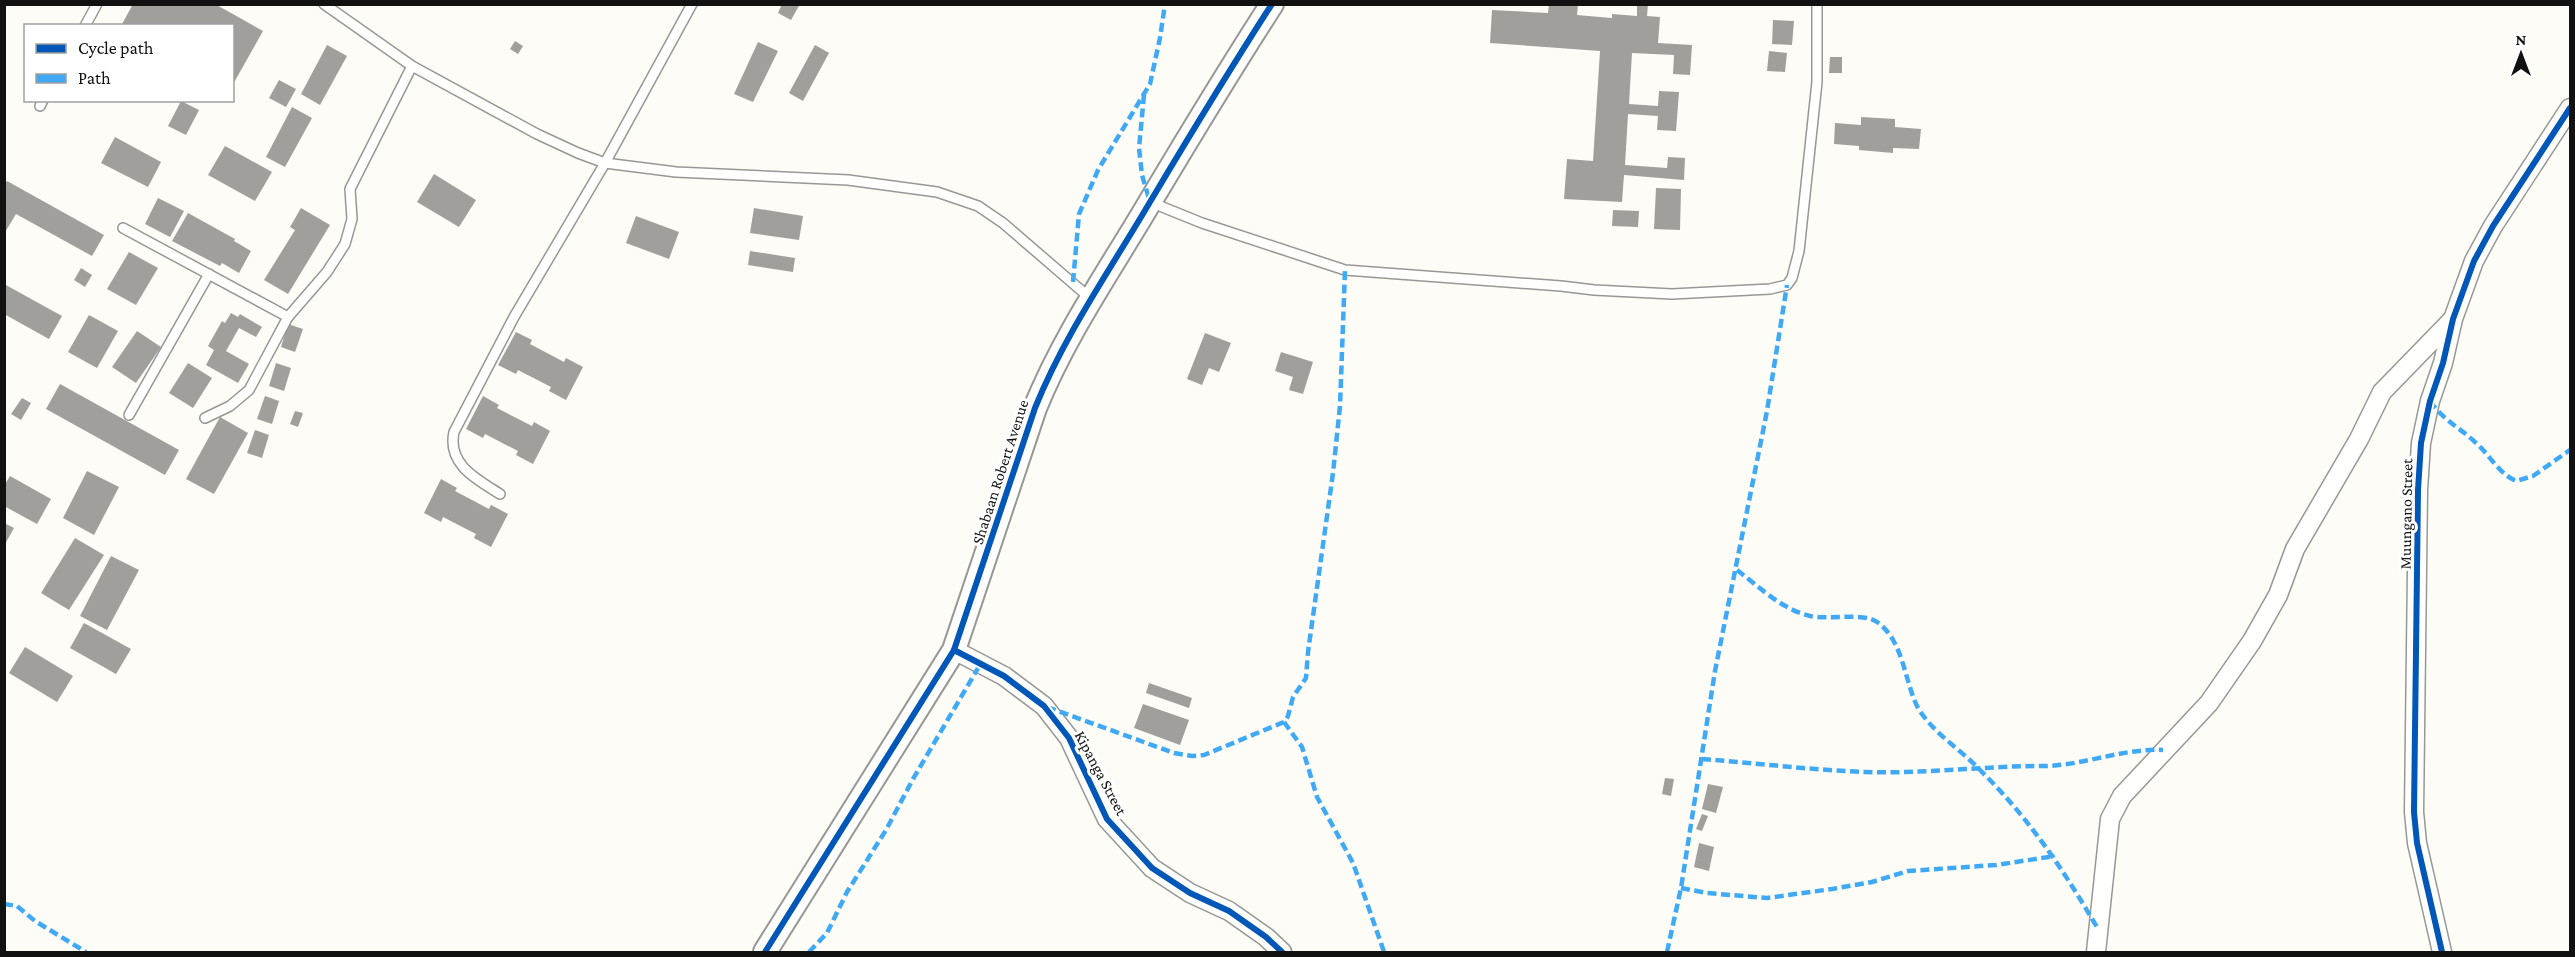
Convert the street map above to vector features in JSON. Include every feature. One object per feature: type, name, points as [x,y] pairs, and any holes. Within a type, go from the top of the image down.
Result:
[{"type":"street","name":"Shabaan Robert Avenue","points":[[765,952],[954,650],[1035,408],[1090,298],[1272,4]]},
{"type":"street","name":"Muungano Street","points":[[2442,952],[2417,843],[2414,812],[2418,490],[2421,443],[2453,319],[2483,244],[2571,108]]},
{"type":"street","name":"Muungano Street","points":[[2096,952],[2110,819],[2122,796],[2209,703],[2252,641],[2278,595],[2295,549],[2359,439],[2382,392],[2453,319]]},
{"type":"street","name":"Kipanga Street","points":[[954,650],[1005,676],[1044,706],[1068,738],[1107,819],[1152,868],[1190,892],[1229,911],[1266,937],[1282,952]]},
{"type":"lane","points":[[86,24],[97,4]]},
{"type":"lane","points":[[324,4],[412,66],[537,134],[605,163],[728,176],[848,180],[937,192],[978,206],[1003,223],[1090,298]]},
{"type":"lane","points":[[500,494],[480,482],[456,460],[452,450],[454,432],[514,317],[605,163],[692,4]]},
{"type":"lane","points":[[1150,202],[1202,223],[1345,270],[1672,294],[1770,289],[1787,285],[1792,278],[1799,251],[1817,82],[1817,4]]},
{"type":"lane","points":[[205,418],[231,406],[249,390],[288,317],[327,272],[345,244],[352,219],[350,189],[412,66]]},
{"type":"lane","points":[[123,228],[288,317]]},
{"type":"lane","points":[[129,415],[209,274]]},
{"type":"building","points":[[133,4],[215,4],[263,31],[234,82],[234,24],[122,24]]},
{"type":"building","points":[[782,4],[800,4],[791,20],[778,13]]},
{"type":"building","points":[[1549,4],[1578,4],[1577,15],[1612,18],[1612,14],[1637,16],[1637,4],[1648,4],[1647,16],[1660,17],[1658,43],[1692,45],[1690,75],[1673,74],[1674,55],[1632,53],[1629,104],[1658,106],[1659,91],[1679,92],[1676,131],[1657,130],[1658,116],[1628,114],[1625,165],[1667,168],[1668,157],[1685,158],[1684,180],[1624,175],[1622,202],[1564,199],[1567,159],[1593,161],[1600,51],[1490,43],[1492,10],[1548,13]]},
{"type":"building","points":[[1773,20],[1794,21],[1792,45],[1772,44]]},
{"type":"building","points":[[515,41],[523,46],[518,54],[510,49]]},
{"type":"building","points":[[758,42],[778,51],[753,102],[734,94]]},
{"type":"building","points":[[327,45],[347,56],[320,105],[301,94]]},
{"type":"building","points":[[815,45],[829,53],[803,101],[789,93]]},
{"type":"building","points":[[1769,51],[1787,53],[1785,72],[1767,71]]},
{"type":"building","points":[[1830,57],[1842,57],[1842,73],[1829,73]]},
{"type":"building","points":[[279,80],[296,89],[286,107],[269,98]]},
{"type":"building","points":[[180,102],[199,110],[186,135],[168,126]]},
{"type":"building","points":[[292,107],[312,118],[285,167],[266,157]]},
{"type":"building","points":[[1861,117],[1895,119],[1895,127],[1921,129],[1919,149],[1893,148],[1893,153],[1859,150],[1859,146],[1834,144],[1835,123],[1861,125]]},
{"type":"building","points":[[115,137],[161,162],[148,187],[101,163]]},
{"type":"building","points":[[225,146],[272,172],[255,201],[208,175]]},
{"type":"building","points":[[434,174],[476,200],[459,227],[417,202]]},
{"type":"building","points":[[7,181],[104,235],[92,256],[16,214],[4,234],[4,186]]},
{"type":"building","points":[[1656,188],[1681,189],[1680,230],[1654,229]]},
{"type":"building","points":[[158,198],[184,211],[170,237],[145,224]]},
{"type":"building","points":[[301,208],[330,225],[288,294],[264,280],[295,230],[290,227]]},
{"type":"building","points":[[754,208],[803,216],[799,240],[750,233]]},
{"type":"building","points":[[1613,210],[1639,211],[1638,227],[1612,226]]},
{"type":"building","points":[[188,213],[235,239],[234,241],[251,251],[239,273],[222,263],[220,266],[172,241]]},
{"type":"building","points":[[636,216],[679,232],[669,259],[626,243]]},
{"type":"building","points":[[750,251],[795,258],[793,272],[748,265]]},
{"type":"building","points":[[129,252],[158,268],[136,305],[107,289]]},
{"type":"building","points":[[81,268],[92,275],[85,287],[74,280]]},
{"type":"building","points":[[4,284],[62,316],[49,339],[4,314]]},
{"type":"building","points":[[231,313],[238,317],[240,314],[262,327],[256,337],[239,328],[226,351],[249,364],[238,383],[206,365],[214,350],[208,346],[222,321],[225,323]]},
{"type":"building","points":[[89,315],[118,331],[97,368],[68,352]]},
{"type":"building","points":[[288,324],[303,329],[295,352],[281,347]]},
{"type":"building","points":[[137,331],[161,347],[136,383],[112,367]]},
{"type":"building","points":[[516,332],[532,340],[530,344],[564,362],[566,358],[583,367],[566,400],[549,391],[551,387],[518,370],[516,374],[498,365]]},
{"type":"building","points":[[1205,333],[1231,343],[1219,372],[1209,368],[1202,385],[1187,379]]},
{"type":"building","points":[[1281,352],[1313,362],[1303,394],[1289,390],[1293,377],[1275,371]]},
{"type":"building","points":[[188,363],[212,378],[193,408],[169,393]]},
{"type":"building","points":[[276,363],[291,368],[284,391],[269,386]]},
{"type":"building","points":[[60,384],[179,450],[165,475],[46,409]]},
{"type":"building","points":[[265,396],[279,401],[272,424],[257,419]]},
{"type":"building","points":[[483,396],[499,405],[497,408],[532,426],[534,422],[550,431],[533,464],[516,455],[518,451],[485,434],[483,438],[466,429]]},
{"type":"building","points":[[22,398],[31,403],[21,420],[11,414]]},
{"type":"building","points":[[295,411],[303,413],[298,427],[290,424]]},
{"type":"building","points":[[220,417],[248,433],[214,494],[186,479]]},
{"type":"building","points":[[255,430],[269,435],[262,458],[247,453]]},
{"type":"building","points":[[87,471],[119,487],[94,535],[63,518]]},
{"type":"building","points":[[10,476],[51,499],[37,524],[4,506],[4,486]]},
{"type":"building","points":[[441,479],[457,488],[455,491],[489,509],[491,505],[508,514],[491,547],[474,538],[476,534],[443,517],[441,522],[424,513]]},
{"type":"building","points":[[4,523],[14,528],[4,546]]},
{"type":"building","points":[[75,538],[104,555],[69,610],[41,593]]},
{"type":"building","points":[[111,556],[139,570],[107,630],[80,616]]},
{"type":"building","points":[[84,623],[131,649],[116,674],[70,648]]},
{"type":"building","points":[[25,647],[73,676],[57,702],[9,673]]},
{"type":"building","points":[[1149,683],[1192,698],[1189,708],[1146,693]]},
{"type":"building","points":[[1143,704],[1189,720],[1180,745],[1134,728]]},
{"type":"building","points":[[1665,778],[1674,779],[1671,796],[1662,794]]},
{"type":"building","points":[[1708,784],[1723,787],[1716,813],[1702,809]]},
{"type":"building","points":[[1702,814],[1708,816],[1702,831],[1696,829]]},
{"type":"building","points":[[1699,843],[1714,847],[1709,871],[1694,867]]},
{"type":"marked path","points":[[1073,282],[1079,214],[1098,170],[1150,84],[1165,4]]},
{"type":"marked path","points":[[1144,95],[1139,148],[1142,175],[1150,202]]},
{"type":"marked path","points":[[1047,707],[1174,753],[1192,756],[1204,755],[1284,722],[1293,697],[1306,678],[1340,406],[1345,270]]},
{"type":"marked path","points":[[1667,952],[1681,888],[1715,671],[1767,411],[1787,285]]},
{"type":"marked path","points":[[2430,401],[2446,419],[2480,447],[2499,469],[2516,481],[2533,476],[2570,450]]},
{"type":"marked path","points":[[1737,570],[1790,609],[1818,617],[1863,617],[1877,622],[1886,630],[1898,650],[1913,697],[1924,717],[2014,806],[2058,865],[2098,929]]},
{"type":"marked path","points":[[809,952],[827,933],[847,892],[886,830],[981,663]]},
{"type":"marked path","points":[[1284,722],[1302,747],[1317,797],[1353,863],[1384,952]]},
{"type":"marked path","points":[[1702,759],[1845,771],[1909,772],[2057,765],[2133,752],[2163,750]]},
{"type":"marked path","points":[[1681,888],[1707,893],[1767,898],[1872,882],[1908,871],[1996,865],[2055,856]]},
{"type":"marked path","points":[[4,904],[17,906],[35,921],[86,952]]},
{"type":"cycle path","points":[[765,952],[954,650],[1035,408],[1060,354],[1210,102],[1272,4]]},
{"type":"cycle path","points":[[2442,952],[2417,843],[2414,812],[2418,490],[2421,443],[2453,319],[2474,261],[2493,226],[2570,108]]},
{"type":"cycle path","points":[[954,650],[1004,676],[1044,706],[1069,738],[1107,819],[1152,868],[1190,893],[1229,911],[1266,937],[1282,952]]}]
